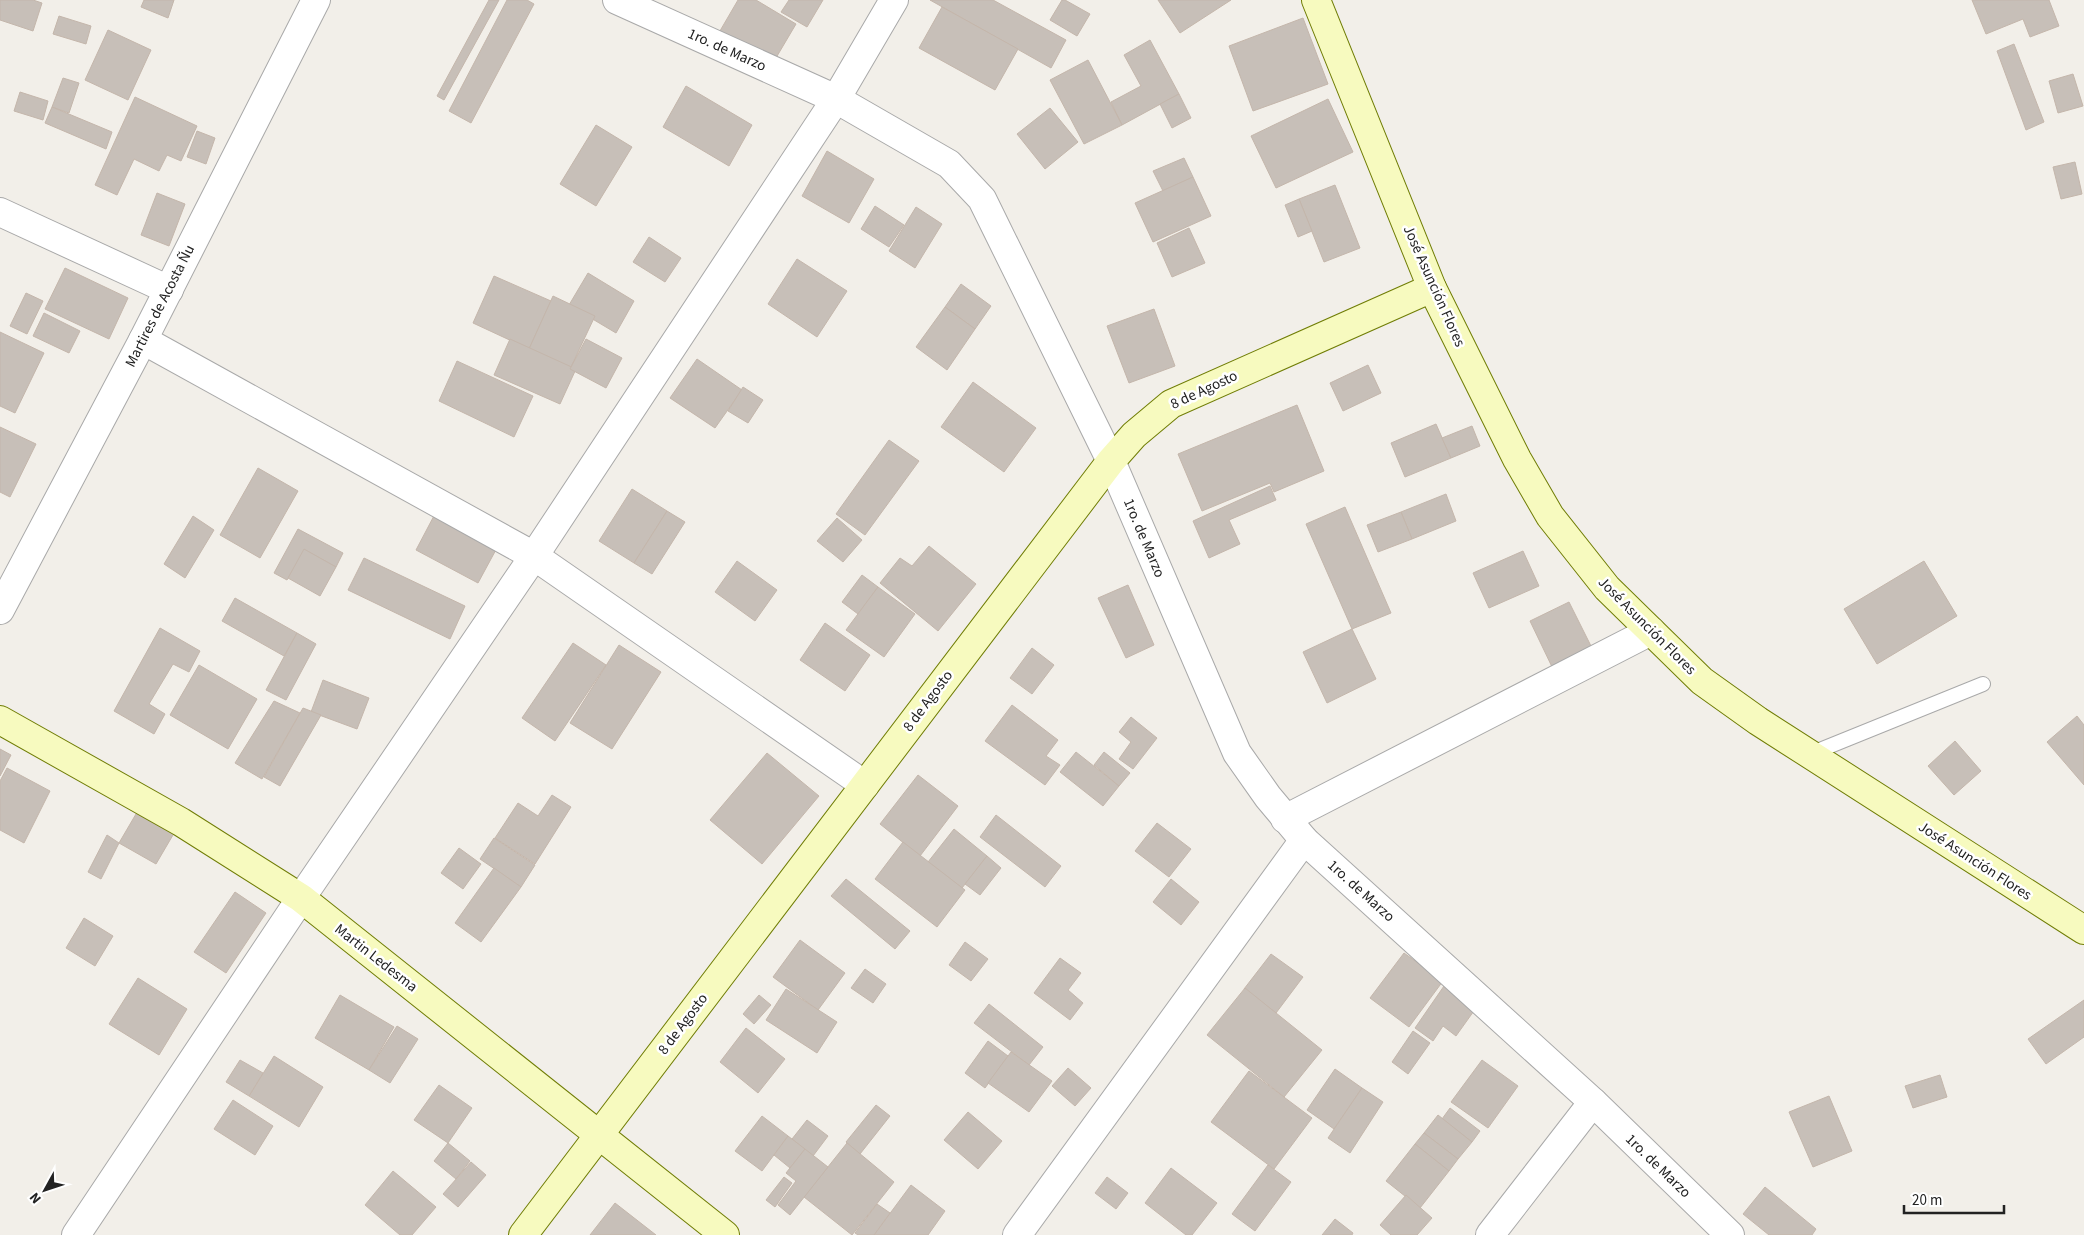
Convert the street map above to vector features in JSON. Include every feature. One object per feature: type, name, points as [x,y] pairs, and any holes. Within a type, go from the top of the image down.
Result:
[{"type":"street","name":"Martires de Acosta Ñu","points":[[0,610],[169,290],[316,0]]},
{"type":"street","name":"1ro. de Marzo","points":[[617,0],[836,100],[949,164],[982,199],[1111,461],[1237,753],[1285,819],[1304,840],[1593,1102],[1730,1235]]},
{"type":"street","points":[[76,1235],[300,898],[534,556],[836,100],[894,0]]},
{"type":"street","name":"José Asunción Flores","points":[[1316,0],[1432,288],[1517,459],[1550,516],[1607,588],[1702,681],[1758,721],[2084,930]]},
{"type":"street","points":[[0,212],[169,290]]},
{"type":"street","name":"8 de Agosto","points":[[523,1235],[1111,461],[1134,435],[1171,404],[1432,288]]},
{"type":"street","points":[[143,340],[534,556],[865,785]]},
{"type":"street","points":[[1285,819],[1651,631]]},
{"type":"street","name":"Martin Ledesma","points":[[0,720],[181,822],[300,898],[725,1235]]},
{"type":"street","points":[[1017,1235],[1304,840]]},
{"type":"street","points":[[1490,1235],[1593,1102]]},
{"type":"lane","points":[[1810,754],[1983,684]]},
{"type":"building","points":[[0,0],[33,0],[42,3],[33,31],[0,20]]},
{"type":"building","points":[[144,0],[174,0],[168,18],[141,7]]},
{"type":"building","points":[[489,0],[499,0],[444,100],[437,96]]},
{"type":"building","points":[[507,0],[527,0],[534,4],[471,123],[449,111]]},
{"type":"building","points":[[738,0],[756,0],[796,24],[770,68],[717,36]]},
{"type":"building","points":[[789,0],[823,0],[807,27],[781,12]]},
{"type":"building","points":[[930,0],[993,0],[1066,40],[1051,68]]},
{"type":"building","points":[[1062,0],[1090,14],[1077,36],[1050,20]]},
{"type":"building","points":[[1158,0],[1231,0],[1180,33]]},
{"type":"building","points":[[1972,0],[2049,0],[2059,26],[2030,37],[2023,19],[1986,34]]},
{"type":"building","points":[[942,7],[1018,49],[995,90],[919,48]]},
{"type":"building","points":[[59,16],[91,26],[86,44],[53,34]]},
{"type":"building","points":[[1303,18],[1328,84],[1253,111],[1229,46]]},
{"type":"building","points":[[108,30],[151,50],[128,100],[85,80]]},
{"type":"building","points":[[1150,40],[1179,94],[1122,125],[1111,102],[1141,86],[1124,55]]},
{"type":"building","points":[[2014,44],[2044,122],[2026,130],[1997,51]]},
{"type":"building","points":[[1088,60],[1122,125],[1084,144],[1050,80]]},
{"type":"building","points":[[2073,74],[2083,106],[2058,113],[2049,81]]},
{"type":"building","points":[[63,78],[79,83],[69,113],[52,107]]},
{"type":"building","points":[[686,86],[752,125],[729,166],[663,127]]},
{"type":"building","points":[[20,92],[48,101],[43,120],[14,111]]},
{"type":"building","points":[[1179,94],[1191,118],[1172,128],[1160,104]]},
{"type":"building","points":[[135,97],[197,126],[181,161],[167,155],[159,171],[134,159],[117,195],[95,185]]},
{"type":"building","points":[[1328,99],[1353,152],[1276,188],[1251,136]]},
{"type":"building","points":[[52,107],[112,132],[106,149],[45,123]]},
{"type":"building","points":[[1050,108],[1078,142],[1045,169],[1017,134]]},
{"type":"building","points":[[596,125],[632,147],[596,206],[560,184]]},
{"type":"building","points":[[197,131],[215,138],[206,164],[187,157]]},
{"type":"building","points":[[827,151],[874,179],[849,223],[802,196]]},
{"type":"building","points":[[1184,158],[1193,177],[1163,191],[1153,171]]},
{"type":"building","points":[[2075,162],[2082,194],[2061,199],[2053,167]]},
{"type":"building","points":[[1193,177],[1211,216],[1153,242],[1135,203]]},
{"type":"building","points":[[1335,185],[1360,248],[1324,262],[1299,199]]},
{"type":"building","points":[[157,193],[185,204],[169,246],[141,235]]},
{"type":"building","points":[[1299,199],[1312,231],[1298,237],[1285,205]]},
{"type":"building","points":[[875,206],[904,225],[889,247],[861,229]]},
{"type":"building","points":[[916,207],[942,224],[915,268],[889,251]]},
{"type":"building","points":[[1189,228],[1205,263],[1172,277],[1157,243]]},
{"type":"building","points":[[649,237],[681,258],[665,282],[633,262]]},
{"type":"building","points":[[797,259],[847,291],[817,337],[768,304]]},
{"type":"building","points":[[65,268],[128,298],[109,339],[45,309]]},
{"type":"building","points":[[588,273],[634,301],[616,333],[569,305]]},
{"type":"building","points":[[494,276],[551,301],[529,349],[473,323]]},
{"type":"building","points":[[961,284],[991,306],[975,329],[945,307]]},
{"type":"building","points":[[26,293],[43,301],[27,334],[10,326]]},
{"type":"building","points":[[553,296],[595,316],[570,369],[529,349]]},
{"type":"building","points":[[945,307],[975,329],[947,370],[916,347]]},
{"type":"building","points":[[1154,309],[1175,366],[1129,383],[1107,326]]},
{"type":"building","points":[[44,313],[80,331],[69,353],[33,336]]},
{"type":"building","points":[[0,332],[44,353],[15,413],[0,406]]},
{"type":"building","points":[[510,339],[576,369],[560,404],[494,375]]},
{"type":"building","points":[[586,339],[622,358],[606,388],[570,369]]},
{"type":"building","points":[[697,359],[742,390],[715,428],[670,398]]},
{"type":"building","points":[[457,361],[533,396],[514,437],[439,401]]},
{"type":"building","points":[[1368,365],[1381,393],[1343,411],[1330,383]]},
{"type":"building","points":[[973,382],[1036,428],[1004,472],[941,427]]},
{"type":"building","points":[[743,387],[763,400],[748,423],[728,411]]},
{"type":"building","points":[[1297,405],[1324,471],[1274,492],[1270,483],[1202,511],[1178,454]]},
{"type":"building","points":[[1436,424],[1451,458],[1405,477],[1391,443]]},
{"type":"building","points":[[1472,426],[1480,446],[1451,458],[1442,438]]},
{"type":"building","points":[[0,427],[36,444],[10,497],[0,492]]},
{"type":"building","points":[[889,440],[919,461],[865,535],[836,514]]},
{"type":"building","points":[[258,468],[298,491],[260,558],[220,535]]},
{"type":"building","points":[[1270,486],[1276,500],[1229,520],[1240,544],[1209,558],[1193,521]]},
{"type":"building","points":[[632,489],[667,511],[634,563],[599,541]]},
{"type":"building","points":[[1446,494],[1456,521],[1412,539],[1401,512]]},
{"type":"building","points":[[1345,507],[1391,613],[1352,629],[1306,524]]},
{"type":"building","points":[[667,511],[685,522],[652,574],[634,563]]},
{"type":"building","points":[[436,512],[498,546],[478,583],[416,550]]},
{"type":"building","points":[[1401,512],[1412,539],[1378,552],[1367,525]]},
{"type":"building","points":[[193,516],[214,530],[185,578],[164,564]]},
{"type":"building","points":[[837,518],[862,540],[843,562],[817,541]]},
{"type":"building","points":[[298,529],[343,553],[336,567],[305,550],[287,580],[274,573]]},
{"type":"building","points":[[929,546],[976,584],[938,631],[880,583],[900,558],[912,566]]},
{"type":"building","points":[[304,549],[336,567],[320,596],[288,578]]},
{"type":"building","points":[[1523,551],[1539,586],[1489,608],[1473,573]]},
{"type":"building","points":[[364,558],[465,606],[450,639],[348,590]]},
{"type":"building","points":[[737,561],[777,590],[755,621],[715,592]]},
{"type":"building","points":[[1924,561],[1957,616],[1877,664],[1844,609]]},
{"type":"building","points":[[862,575],[878,587],[858,614],[842,602]]},
{"type":"building","points":[[1128,585],[1154,645],[1126,658],[1098,598]]},
{"type":"building","points":[[878,587],[915,614],[884,657],[846,630]]},
{"type":"building","points":[[235,598],[297,633],[284,656],[222,621]]},
{"type":"building","points":[[1569,602],[1594,652],[1554,671],[1530,621]]},
{"type":"building","points":[[825,623],[870,655],[845,691],[800,660]]},
{"type":"building","points":[[160,628],[200,651],[189,672],[173,664],[149,704],[165,714],[154,734],[114,711]]},
{"type":"building","points":[[1352,629],[1376,679],[1327,703],[1303,652]]},
{"type":"building","points":[[297,633],[316,644],[286,700],[266,690]]},
{"type":"building","points":[[573,643],[606,665],[555,741],[522,718]]},
{"type":"building","points":[[619,645],[661,672],[612,749],[570,723]]},
{"type":"building","points":[[1032,648],[1054,665],[1032,694],[1010,678]]},
{"type":"building","points":[[199,665],[257,699],[228,749],[170,715]]},
{"type":"building","points":[[323,680],[369,698],[357,729],[311,712]]},
{"type":"building","points":[[274,701],[300,713],[262,779],[235,763]]},
{"type":"building","points":[[1012,705],[1058,740],[1046,756],[1060,765],[1045,785],[985,741]]},
{"type":"building","points":[[303,708],[321,715],[280,786],[264,777]]},
{"type":"building","points":[[2077,716],[2084,725],[2084,785],[2047,742]]},
{"type":"building","points":[[1131,717],[1157,738],[1133,769],[1119,759],[1131,742],[1119,732]]},
{"type":"building","points":[[1955,741],[1981,771],[1954,795],[1928,766]]},
{"type":"building","points":[[0,749],[11,755],[0,776]]},
{"type":"building","points":[[1076,752],[1119,786],[1103,806],[1060,772]]},
{"type":"building","points":[[1104,752],[1130,773],[1119,786],[1094,765]]},
{"type":"building","points":[[767,753],[819,796],[762,864],[710,820]]},
{"type":"building","points":[[7,768],[50,791],[24,843],[0,830],[0,781]]},
{"type":"building","points":[[918,775],[958,806],[920,856],[880,824]]},
{"type":"building","points":[[552,795],[571,807],[535,864],[495,838],[518,803],[538,816]]},
{"type":"building","points":[[143,802],[180,823],[156,864],[119,843]]},
{"type":"building","points":[[996,815],[1061,866],[1045,887],[980,837]]},
{"type":"building","points":[[1157,823],[1191,849],[1169,877],[1135,851]]},
{"type":"building","points":[[954,829],[987,856],[962,888],[928,862]]},
{"type":"building","points":[[107,835],[119,843],[101,879],[88,872]]},
{"type":"building","points":[[494,838],[535,865],[521,887],[480,859]]},
{"type":"building","points":[[903,842],[965,890],[937,927],[875,879]]},
{"type":"building","points":[[459,848],[481,864],[463,889],[441,873]]},
{"type":"building","points":[[987,856],[1001,868],[980,895],[965,884]]},
{"type":"building","points":[[494,868],[521,887],[481,942],[455,923]]},
{"type":"building","points":[[846,879],[910,931],[895,949],[831,896]]},
{"type":"building","points":[[1171,879],[1199,902],[1181,925],[1153,902]]},
{"type":"building","points":[[235,892],[266,913],[226,973],[194,952]]},
{"type":"building","points":[[84,918],[113,936],[95,966],[66,948]]},
{"type":"building","points":[[800,940],[845,973],[818,1010],[773,977]]},
{"type":"building","points":[[965,942],[988,959],[971,981],[949,965]]},
{"type":"building","points":[[1404,953],[1443,981],[1409,1027],[1370,998]]},
{"type":"building","points":[[1271,954],[1303,977],[1276,1013],[1244,989]]},
{"type":"building","points":[[1060,958],[1081,973],[1068,990],[1083,1003],[1070,1020],[1034,993]]},
{"type":"building","points":[[865,969],[886,984],[873,1003],[851,988]]},
{"type":"building","points":[[138,978],[187,1009],[159,1055],[109,1024]]},
{"type":"building","points":[[1444,986],[1476,1008],[1456,1036],[1443,1026],[1433,1041],[1415,1028]]},
{"type":"building","points":[[1245,988],[1322,1050],[1284,1097],[1207,1035]]},
{"type":"building","points":[[786,989],[837,1022],[817,1053],[766,1020]]},
{"type":"building","points":[[340,995],[394,1027],[369,1070],[315,1038]]},
{"type":"building","points":[[759,995],[771,1005],[754,1024],[743,1014]]},
{"type":"building","points":[[2084,1000],[2084,1037],[2046,1064],[2028,1039]]},
{"type":"building","points":[[989,1004],[1043,1047],[1029,1065],[974,1023]]},
{"type":"building","points":[[397,1026],[418,1039],[390,1083],[369,1070]]},
{"type":"building","points":[[746,1028],[785,1059],[758,1093],[720,1062]]},
{"type":"building","points":[[1413,1031],[1430,1043],[1408,1074],[1392,1062]]},
{"type":"building","points":[[988,1041],[1008,1056],[985,1088],[965,1073]]},
{"type":"building","points":[[1011,1052],[1052,1081],[1029,1112],[988,1083]]},
{"type":"building","points":[[274,1056],[323,1087],[299,1127],[249,1096]]},
{"type":"building","points":[[240,1060],[263,1073],[249,1096],[226,1082]]},
{"type":"building","points":[[1482,1060],[1518,1086],[1488,1128],[1451,1102]]},
{"type":"building","points":[[1068,1068],[1091,1088],[1075,1106],[1052,1086]]},
{"type":"building","points":[[1335,1069],[1362,1088],[1334,1129],[1307,1110]]},
{"type":"building","points":[[1249,1071],[1312,1118],[1274,1169],[1211,1122]]},
{"type":"building","points":[[1940,1075],[1947,1097],[1913,1108],[1905,1086]]},
{"type":"building","points":[[439,1085],[472,1108],[448,1143],[414,1120]]},
{"type":"building","points":[[1362,1088],[1383,1102],[1350,1153],[1328,1138]]},
{"type":"building","points":[[1829,1096],[1852,1151],[1813,1167],[1789,1112]]},
{"type":"building","points":[[233,1100],[273,1126],[255,1155],[214,1129]]},
{"type":"building","points":[[876,1105],[890,1116],[860,1154],[846,1142]]},
{"type":"building","points":[[1450,1108],[1480,1131],[1472,1142],[1442,1119]]},
{"type":"building","points":[[968,1112],[1002,1141],[978,1169],[944,1140]]},
{"type":"building","points":[[1438,1115],[1472,1142],[1458,1159],[1424,1133]]},
{"type":"building","points":[[762,1116],[788,1136],[762,1171],[735,1151]]},
{"type":"building","points":[[807,1120],[828,1136],[813,1156],[792,1139]]},
{"type":"building","points":[[1424,1133],[1458,1159],[1449,1171],[1415,1144]]},
{"type":"building","points":[[788,1136],[805,1149],[790,1168],[774,1155]]},
{"type":"building","points":[[448,1143],[470,1161],[456,1179],[434,1161]]},
{"type":"building","points":[[847,1143],[894,1182],[852,1235],[804,1197]]},
{"type":"building","points":[[1415,1144],[1449,1171],[1420,1208],[1386,1181]]},
{"type":"building","points":[[805,1149],[828,1167],[790,1215],[778,1205],[796,1181],[786,1173]]},
{"type":"building","points":[[471,1162],[486,1175],[458,1207],[443,1194]]},
{"type":"building","points":[[1268,1165],[1291,1182],[1255,1231],[1232,1214]]},
{"type":"building","points":[[1171,1168],[1217,1203],[1192,1235],[1186,1235],[1145,1203]]},
{"type":"building","points":[[393,1171],[436,1207],[412,1235],[400,1235],[365,1205]]},
{"type":"building","points":[[784,1177],[792,1183],[775,1207],[766,1200]]},
{"type":"building","points":[[1107,1177],[1128,1193],[1116,1209],[1095,1193]]},
{"type":"building","points":[[911,1185],[945,1211],[928,1235],[874,1235]]},
{"type":"building","points":[[1765,1187],[1816,1229],[1812,1235],[1769,1235],[1743,1214]]},
{"type":"building","points":[[1406,1195],[1432,1218],[1417,1235],[1391,1235],[1380,1225]]},
{"type":"building","points":[[615,1203],[656,1235],[590,1235]]},
{"type":"building","points":[[877,1204],[890,1213],[874,1235],[858,1235],[855,1233]]},
{"type":"building","points":[[1335,1219],[1353,1233],[1352,1235],[1322,1235]]}]
